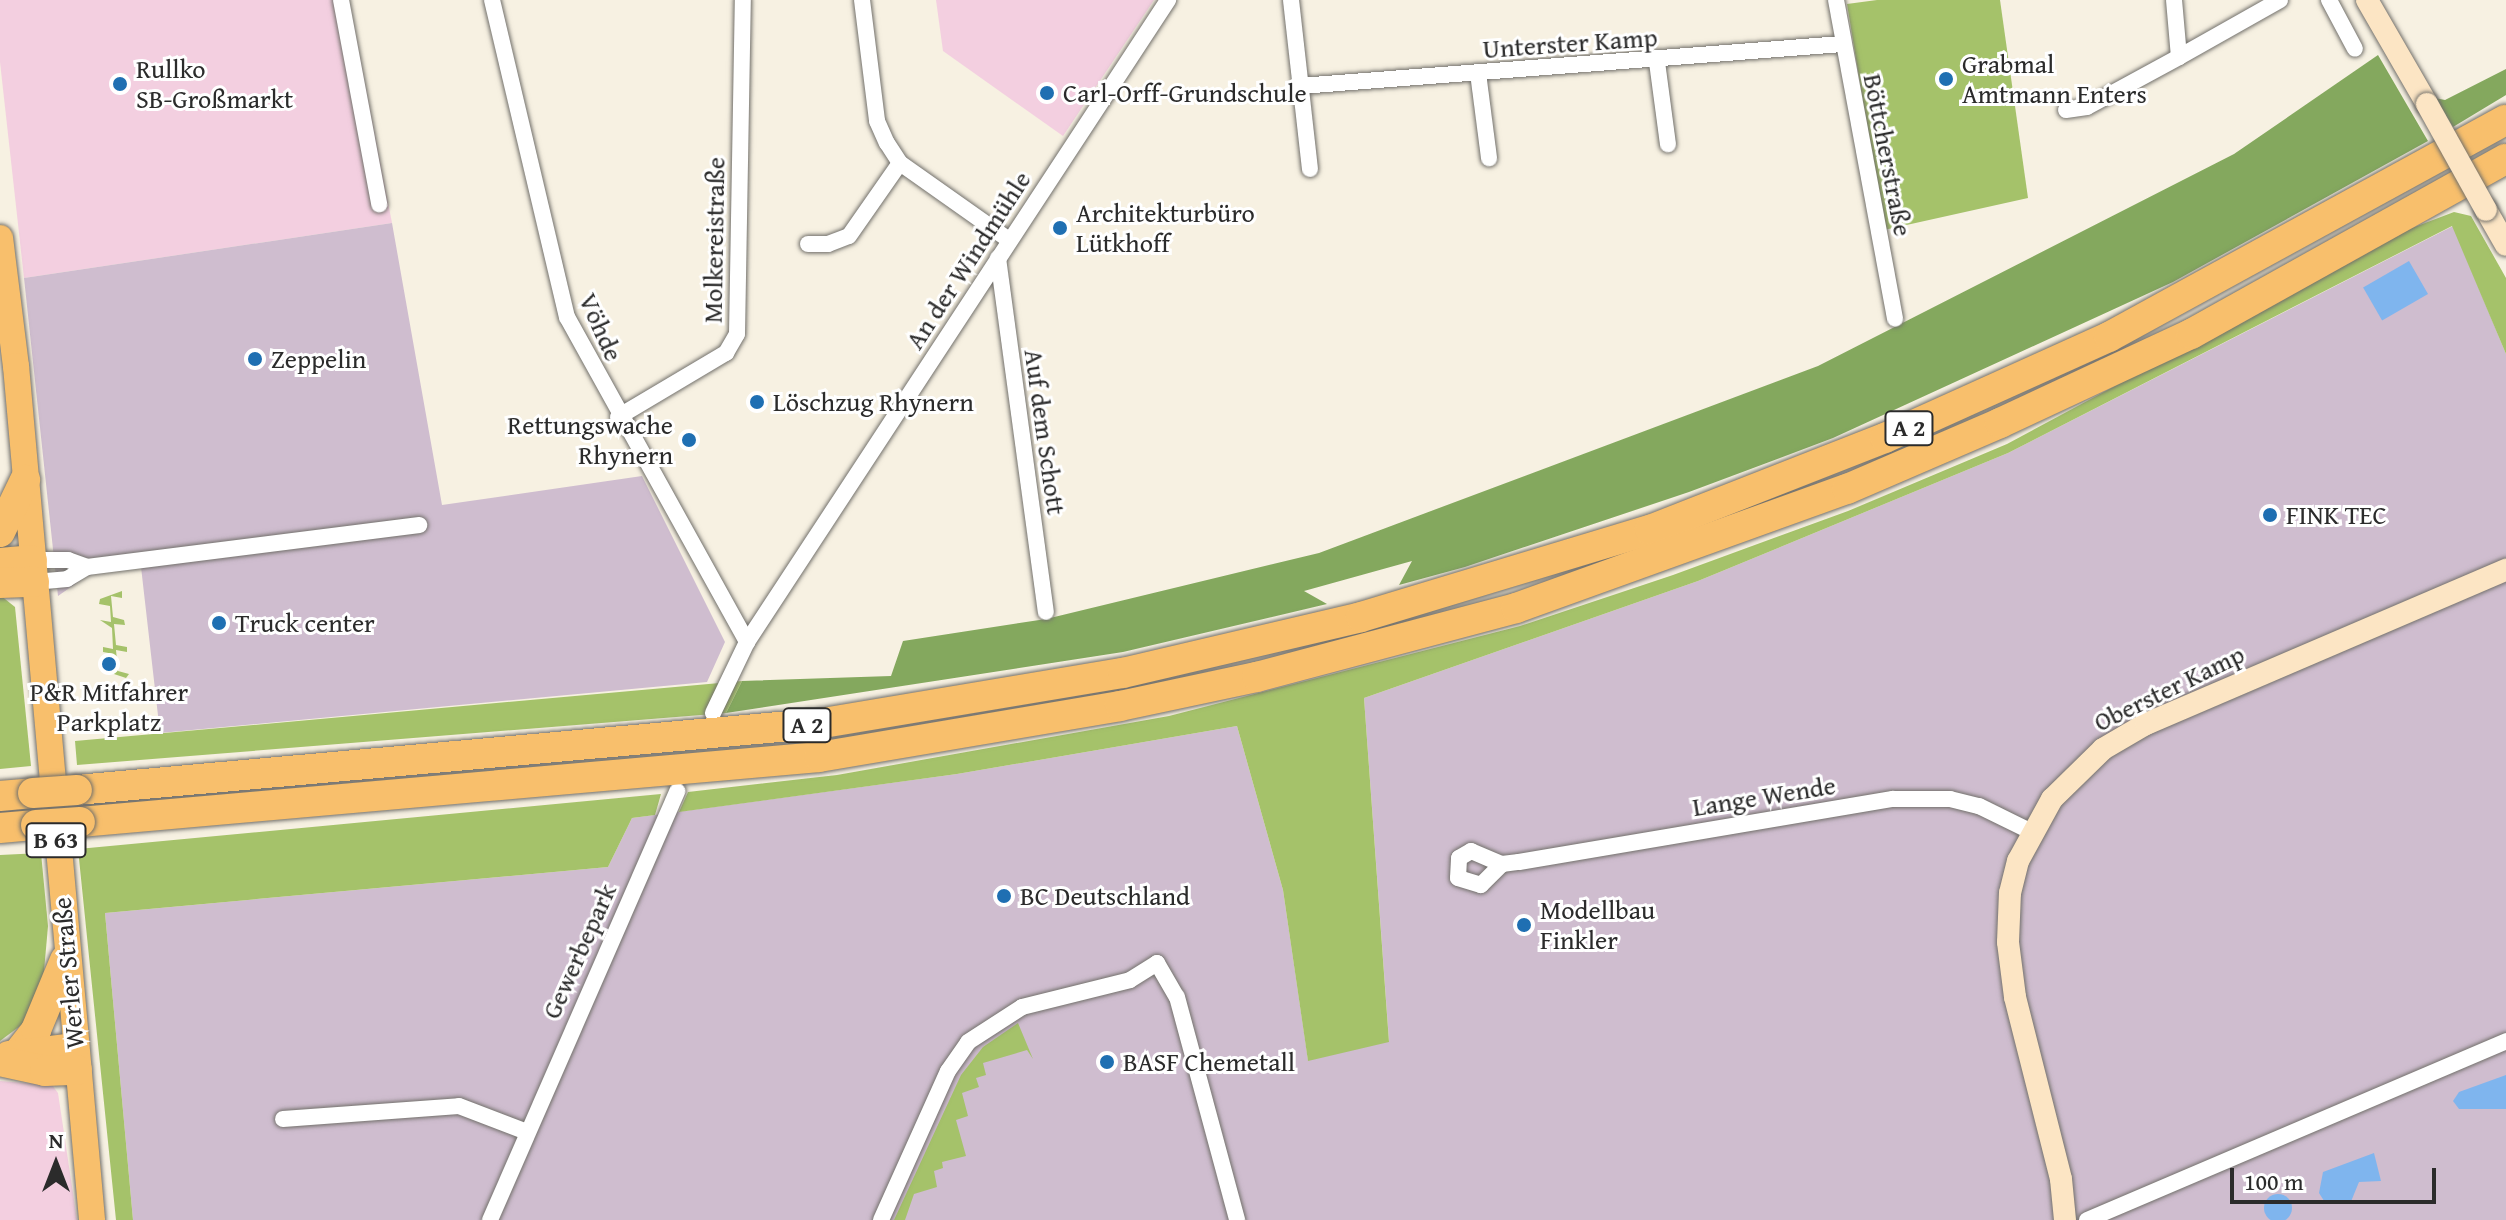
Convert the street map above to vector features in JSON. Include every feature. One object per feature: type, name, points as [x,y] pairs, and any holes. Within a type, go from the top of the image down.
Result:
[{"type":"highway","name":"A 2","points":[[0,796],[823,723],[1123,673],[1407,605],[1650,530],[1827,463],[1981,396],[2237,271],[2506,120]]},
{"type":"highway","name":"A 2","points":[[0,828],[819,757],[1120,706],[1257,677],[1516,608],[1847,489],[2000,423],[2191,334],[2506,159]]},
{"type":"highway","points":[[0,532],[25,480]]},
{"type":"highway","points":[[0,563],[33,571]]},
{"type":"highway","points":[[0,583],[33,571]]},
{"type":"highway","points":[[6,1057],[36,1030],[65,960]]},
{"type":"highway","points":[[6,1057],[76,1059]]},
{"type":"main road","points":[[2367,0],[2506,245]]},
{"type":"main road","name":"Werler Straße","points":[[0,238],[25,480],[65,960],[92,1220]]},
{"type":"main road","name":"Oberster Kamp","points":[[2065,1220],[2061,1179],[2015,997],[2008,942],[2010,893],[2030,831],[2074,773],[2146,724],[2506,570]]},
{"type":"street","points":[[341,0],[379,204]]},
{"type":"street","name":"Vöhde","points":[[492,0],[563,306],[618,417],[747,642]]},
{"type":"street","name":"Molkereistraße","points":[[618,417],[726,353],[737,334],[743,0]]},
{"type":"street","points":[[862,0],[877,121],[900,163],[1009,240]]},
{"type":"street","name":"An der Windmühle","points":[[713,713],[747,642],[1168,0]]},
{"type":"street","points":[[1291,0],[1310,169]]},
{"type":"street","name":"Böttcherstraße","points":[[1836,0],[1895,319]]},
{"type":"street","points":[[2174,0],[2179,57]]},
{"type":"street","points":[[2066,110],[2087,107],[2280,0]]},
{"type":"street","points":[[2329,0],[2355,49]]},
{"type":"street","name":"Unterster Kamp","points":[[1300,86],[1657,62],[1842,44]]},
{"type":"street","points":[[1657,62],[1668,144]]},
{"type":"street","points":[[1478,73],[1489,158]]},
{"type":"street","points":[[808,244],[828,244],[849,236],[900,163]]},
{"type":"street","name":"Auf dem Schott","points":[[998,258],[1046,612]]},
{"type":"street","points":[[33,571],[68,560],[87,567],[419,525]]},
{"type":"street","name":"Gewerbepark","points":[[490,1220],[524,1131],[677,791]]},
{"type":"street","name":"Lange Wende","points":[[1502,864],[1893,799],[1950,799],[1979,806],[2030,831]]},
{"type":"street","points":[[881,1220],[948,1071],[968,1042],[1022,1007],[1130,980],[1157,963],[1177,997],[1237,1220]]},
{"type":"street","points":[[2087,1220],[2506,1041]]},
{"type":"street","points":[[283,1119],[459,1106],[524,1131]]},
{"type":"shaded area","points":[[0,0],[349,0],[392,223],[24,278],[0,62]]},
{"type":"shaded area","name":"Carl-Orff-Grundschule","points":[[936,0],[1154,0],[1063,136],[943,51]]},
{"type":"shaded area","points":[[392,223],[442,505],[642,476],[725,642],[707,682],[160,733],[141,567],[88,575],[58,596],[24,278]]},
{"type":"shaded area","points":[[2453,226],[2506,354],[2506,1220],[133,1220],[105,913],[608,867],[632,818],[957,774],[1237,726],[1283,890],[1308,1060],[1389,1041],[1364,698],[1698,581],[2008,453]]},
{"type":"shaded area","points":[[0,1081],[52,1085],[58,1093],[77,1220],[0,1220]]},
{"type":"green space","points":[[1877,0],[2000,0],[2028,198],[1884,230],[1847,4]]},
{"type":"green space","points":[[2378,55],[2428,141],[2173,282],[1833,438],[1689,492],[1465,567],[1399,585],[1412,561],[1304,591],[1327,604],[1123,652],[726,713],[742,681],[891,676],[903,641],[1046,619],[1319,553],[1818,366],[2234,154]]},
{"type":"green space","points":[[2506,69],[2506,95],[2453,127],[2435,98],[2445,100]]},
{"type":"green space","points":[[2454,212],[2471,216],[2506,278],[2506,354],[2452,226],[2008,453],[1698,581],[1364,698],[1389,1042],[1308,1061],[1283,890],[1237,726],[957,774],[679,812],[688,792],[837,775],[1169,716],[1520,626],[1673,575],[1848,511],[2007,444],[2404,231]]},
{"type":"green space","points":[[122,591],[122,598],[111,596],[113,617],[124,620],[125,625],[114,624],[116,645],[127,647],[127,652],[116,650],[118,671],[129,674],[126,678],[105,671],[116,671],[114,654],[103,652],[103,647],[113,649],[112,628],[100,620],[111,622],[110,606],[99,604],[100,599]]},
{"type":"green space","points":[[0,595],[15,607],[31,766],[0,769]]},
{"type":"green space","points":[[742,681],[726,713],[77,765],[75,741]]},
{"type":"green space","points":[[661,794],[655,815],[632,818],[608,867],[105,913],[133,1220],[116,1220],[78,849]]},
{"type":"green space","points":[[41,853],[48,926],[44,971],[28,1020],[0,1041],[0,855]]},
{"type":"green space","points":[[1018,1023],[1033,1059],[1027,1050],[983,1063],[986,1075],[976,1078],[979,1087],[962,1093],[968,1116],[956,1120],[966,1156],[942,1162],[943,1168],[934,1171],[937,1187],[914,1194],[905,1220],[894,1220],[961,1075],[983,1047]]},
{"type":"water","points":[[2409,261],[2428,294],[2382,320],[2363,288]]},
{"type":"water","points":[[2506,1075],[2506,1109],[2459,1109],[2453,1101],[2459,1092]]},
{"type":"water","points":[[2374,1153],[2381,1181],[2359,1182],[2350,1204],[2326,1204],[2319,1193],[2323,1172]]},
{"type":"water","points":[[2278,1194],[2288,1198],[2292,1208],[2288,1218],[2278,1222],[2268,1218],[2264,1208],[2268,1198]]},
{"type":"place","name":"Grabmal Amtmann Enters","points":[[1946,79]]},
{"type":"place","name":"Rullko SB-Großmarkt","points":[[120,84]]},
{"type":"place","name":"Carl-Orff-Grundschule","points":[[1047,93]]},
{"type":"place","name":"Architekturbüro Lütkhoff","points":[[1060,228]]},
{"type":"place","name":"Zeppelin","points":[[255,359]]},
{"type":"place","name":"Löschzug Rhynern","points":[[757,402]]},
{"type":"place","name":"Rettungswache Rhynern","points":[[689,440]]},
{"type":"place","name":"FINK TEC","points":[[2270,515]]},
{"type":"place","name":"Truck center","points":[[219,623]]},
{"type":"place","name":"P&R Mitfahrer Parkplatz","points":[[109,664]]},
{"type":"place","name":"BC Deutschland","points":[[1004,896]]},
{"type":"place","name":"Modellbau Finkler","points":[[1524,925]]},
{"type":"place","name":"BASF Chemetall","points":[[1107,1062]]}]
